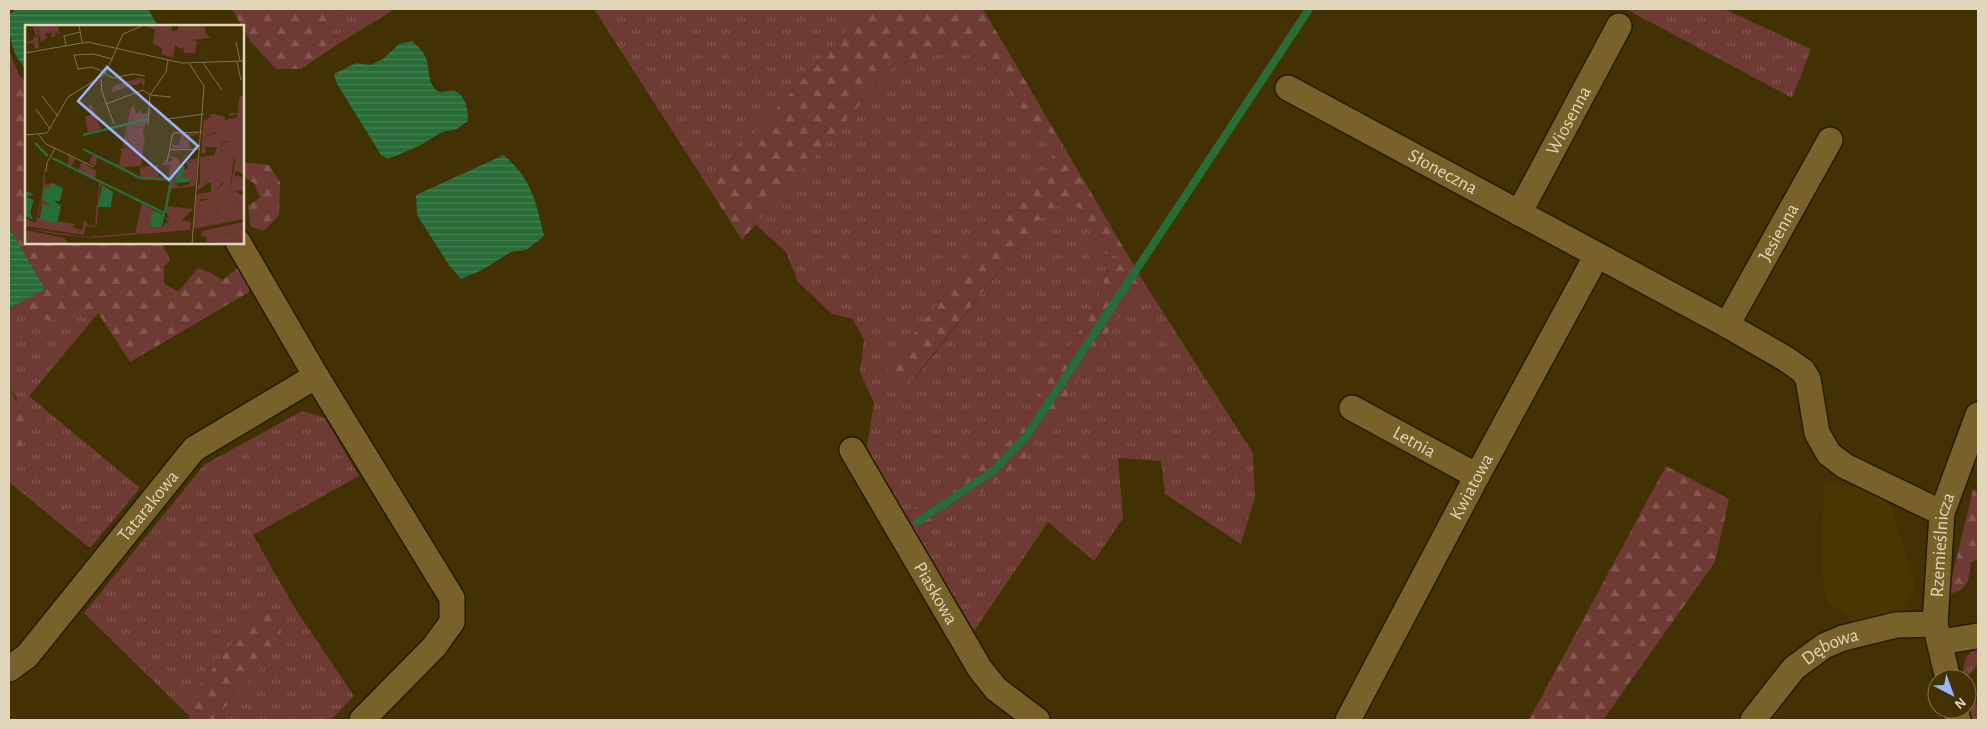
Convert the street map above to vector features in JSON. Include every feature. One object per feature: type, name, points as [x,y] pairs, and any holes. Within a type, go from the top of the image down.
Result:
[{"type":"street","name":"Wiosenna","points":[[1519,213],[1619,26]]},
{"type":"street","name":"Słoneczna","points":[[1288,88],[1727,325],[1786,359],[1803,371],[1808,379],[1817,433],[1829,454],[1845,466],[1942,513]]},
{"type":"street","name":"Jesienna","points":[[1727,325],[1830,140]]},
{"type":"street","points":[[239,244],[316,376],[452,598],[452,622],[434,647],[362,720]]},
{"type":"street","name":"Kwiatowa","points":[[1348,720],[1597,255]]},
{"type":"street","name":"Tatarakowa","points":[[9,669],[27,656],[194,449],[316,376]]},
{"type":"street","name":"Letnia","points":[[1352,408],[1477,476]]},
{"type":"street","name":"Rzemieślnicza","points":[[1946,669],[1937,633],[1942,513],[1978,415]]},
{"type":"street","name":"Piaskowa","points":[[852,450],[980,669],[996,689],[1037,720]]},
{"type":"street","name":"Dębowa","points":[[1753,720],[1794,668],[1824,646],[1843,638],[1896,625],[1937,633],[1978,636]]},
{"type":"shaded area","points":[[16,9],[148,9],[157,25],[25,25],[25,67],[14,51],[10,37],[9,15]]},
{"type":"shaded area","points":[[412,41],[425,56],[432,85],[435,89],[441,92],[454,91],[464,99],[468,121],[457,129],[442,132],[419,146],[388,159],[381,155],[336,82],[334,74],[356,63],[370,65],[383,59],[399,44]]},
{"type":"shaded area","points":[[504,155],[527,183],[535,201],[544,236],[526,250],[511,252],[482,270],[461,279],[449,265],[417,215],[416,195]]},
{"type":"shaded area","points":[[9,227],[45,289],[9,308]]},
{"type":"shaded area","points":[[1824,481],[1877,492],[1892,509],[1916,588],[1900,614],[1856,624],[1827,601],[1821,570]]},
{"type":"green space","points":[[232,9],[342,9],[338,19],[329,27],[338,44],[301,69],[276,69],[251,42],[244,30],[244,25],[241,25]]},
{"type":"green space","points":[[342,9],[395,9],[338,44],[329,27],[338,19]]},
{"type":"green space","points":[[594,9],[867,9],[707,185]]},
{"type":"green space","points":[[867,9],[983,9],[1143,281],[1025,460],[918,538],[906,515],[1009,441],[1096,305],[1106,274],[1120,263],[1118,257],[1098,251],[1088,225],[1078,207],[1063,204],[1048,209],[915,377],[905,384],[894,382],[888,376],[888,366],[1045,170],[1057,149],[1051,134],[1033,125],[1001,79],[968,50],[950,48],[930,57],[895,64],[742,240],[707,185]]},
{"type":"green space","points":[[1626,9],[1724,9],[1811,49],[1792,98]]},
{"type":"green space","points":[[951,48],[968,50],[1001,79],[1033,125],[1051,134],[1057,149],[1045,170],[888,366],[888,376],[916,377],[1048,209],[1063,204],[1078,207],[1088,225],[1118,257],[1121,264],[1106,274],[1096,305],[1009,442],[906,515],[866,452],[874,403],[860,372],[864,340],[853,319],[832,314],[798,282],[786,252],[755,224],[895,64],[930,57]]},
{"type":"green space","points":[[9,50],[19,75],[25,81],[25,244],[162,244],[170,260],[164,267],[164,283],[178,292],[198,268],[222,280],[238,268],[251,291],[130,362],[98,313],[94,318],[76,315],[58,320],[46,320],[10,307],[44,289],[9,227]]},
{"type":"green space","points":[[244,162],[269,165],[280,182],[279,215],[264,231],[250,226],[248,205],[260,198],[254,183],[244,178]]},
{"type":"green space","points":[[1143,281],[1253,453],[1255,497],[1241,544],[1165,494],[1161,461],[1118,458],[1123,518],[1094,561],[1048,522],[974,631],[918,538],[1025,460]]},
{"type":"green space","points":[[10,307],[46,320],[58,320],[76,315],[94,318],[29,396],[140,488],[90,548],[9,482],[9,451],[13,451],[17,399],[9,388]]},
{"type":"green space","points":[[9,388],[28,423],[30,439],[13,451],[9,451]]},
{"type":"green space","points":[[302,411],[325,418],[359,476],[253,535],[296,610],[354,696],[331,720],[214,720],[276,649],[253,618],[181,708],[84,613],[204,465]]},
{"type":"green space","points":[[1666,466],[1729,499],[1715,562],[1603,720],[1529,720]]},
{"type":"green space","points":[[1973,490],[1978,491],[1978,559],[1971,562],[1968,582],[1960,590],[1951,594],[1951,581]]},
{"type":"green space","points":[[268,614],[278,622],[281,632],[276,649],[214,720],[187,720],[190,716],[181,708],[253,618]]},
{"type":"green space","points":[[1978,647],[1978,664],[1974,669],[1963,669],[1965,660]]},
{"type":"green space","points":[[1977,708],[1978,720],[1971,720],[1977,719]]},
{"type":"waterway","points":[[917,522],[993,471],[1027,435],[1309,9]]}]
